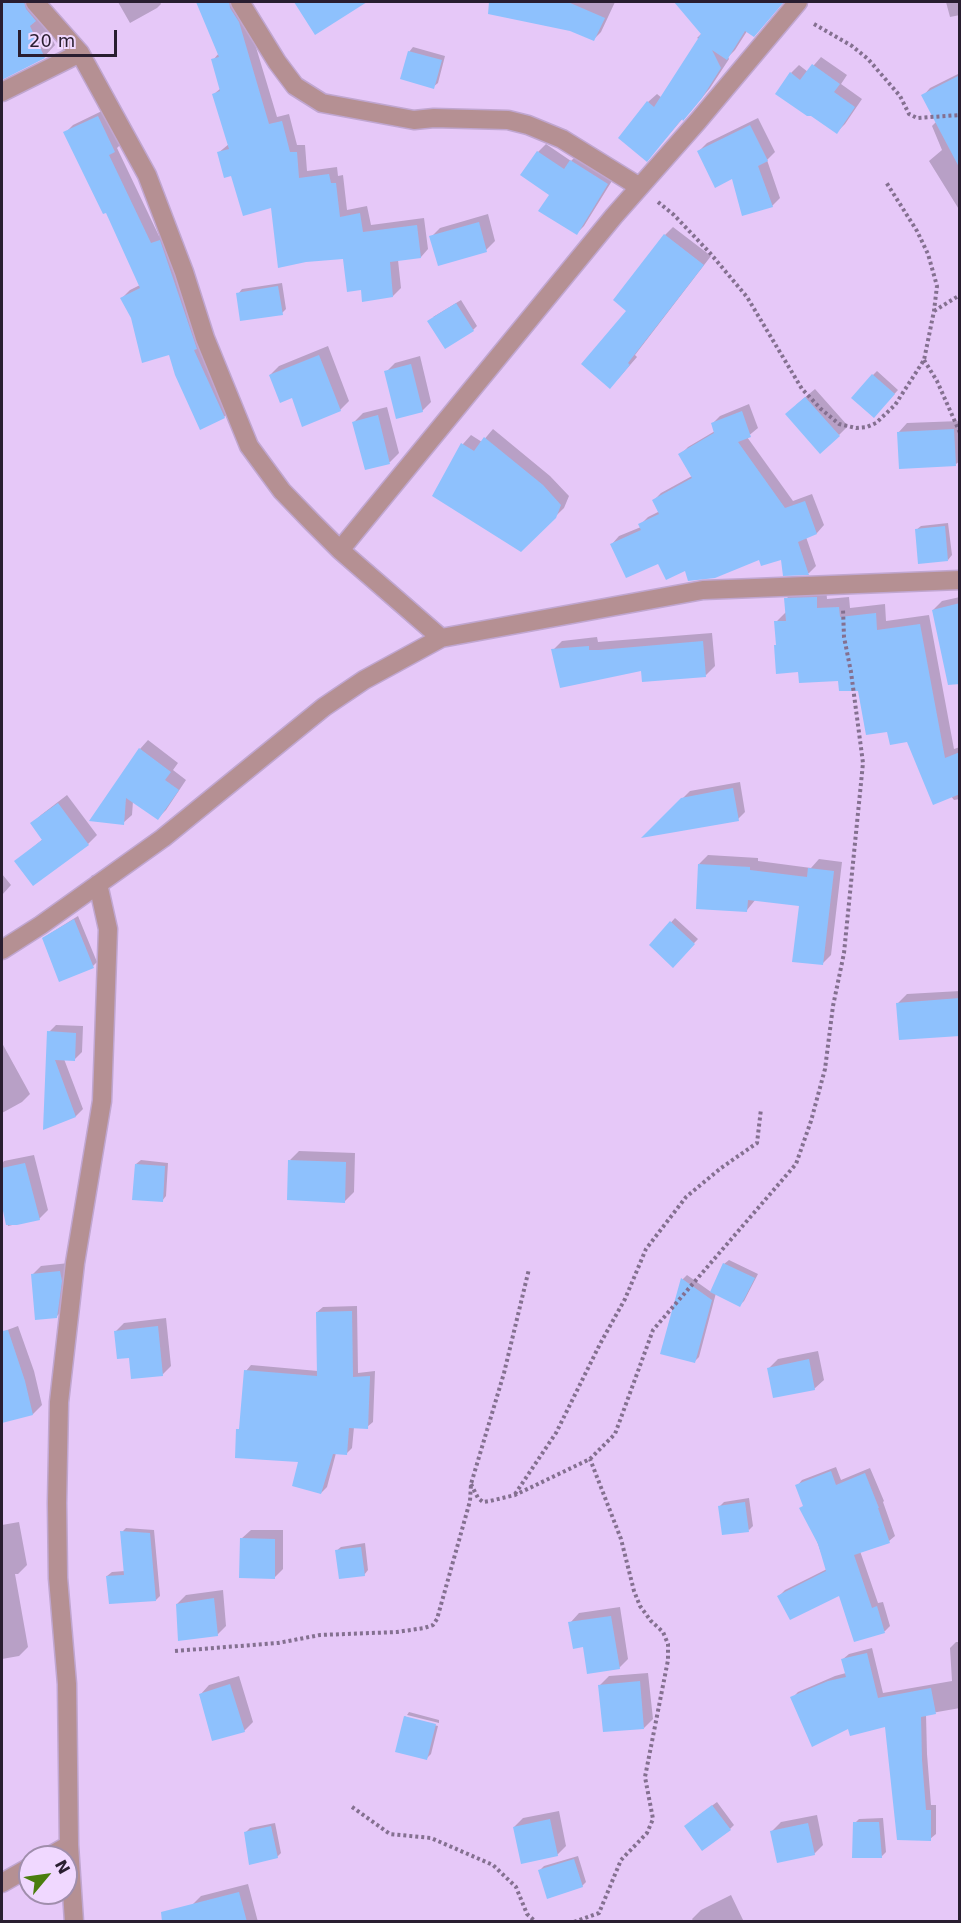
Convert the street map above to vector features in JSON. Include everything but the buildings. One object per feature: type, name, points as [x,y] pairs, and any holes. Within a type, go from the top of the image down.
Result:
[{"type":"street","points":[[35,2],[42,7],[80,53],[147,175],[184,272],[205,338],[249,446],[282,491],[340,550],[441,638]]},
{"type":"street","points":[[240,2],[277,62],[296,86],[322,103],[414,120],[434,118],[508,120],[528,125],[562,139],[638,186]]},
{"type":"street","points":[[340,550],[638,186],[698,121],[795,6]]},
{"type":"street","points":[[2,92],[80,53]]},
{"type":"street","points":[[2,950],[163,838],[324,707],[364,680],[441,638],[703,590],[960,580]]},
{"type":"street","points":[[69,1845],[67,1684],[58,1578],[59,1402],[75,1263],[102,1101],[108,929],[98,884]]},
{"type":"street","points":[[2,1883],[18,1874]]},
{"type":"street","points":[[74,1905],[75,1922]]},
{"type":"path","points":[[795,6],[868,59],[900,96],[909,114],[917,118],[960,116]]},
{"type":"path","points":[[674,215],[747,297],[802,389],[839,424],[855,428],[867,427],[876,423],[895,405],[924,360],[937,286],[928,254],[917,231],[886,182]]},
{"type":"path","points":[[934,311],[960,295]]},
{"type":"path","points":[[924,360],[937,381],[960,433]]},
{"type":"path","points":[[471,1484],[478,1498],[483,1502],[515,1495],[590,1459],[615,1434],[653,1330],[795,1164],[811,1121],[825,1069],[833,1006],[844,953],[863,763],[844,637],[841,584]]},
{"type":"path","points":[[515,1495],[556,1433],[625,1299],[646,1249],[686,1197],[757,1143],[761,1109]]},
{"type":"path","points":[[175,1651],[278,1643],[320,1635],[397,1632],[433,1625],[437,1618],[470,1501],[471,1484],[504,1373],[529,1269]]},
{"type":"path","points":[[574,1922],[599,1913],[621,1860],[646,1833],[653,1819],[645,1777],[668,1660],[668,1644],[663,1632],[640,1606],[634,1591],[621,1539],[590,1459]]},
{"type":"path","points":[[352,1807],[390,1834],[431,1838],[493,1865],[516,1887],[527,1914],[536,1922]]}]
